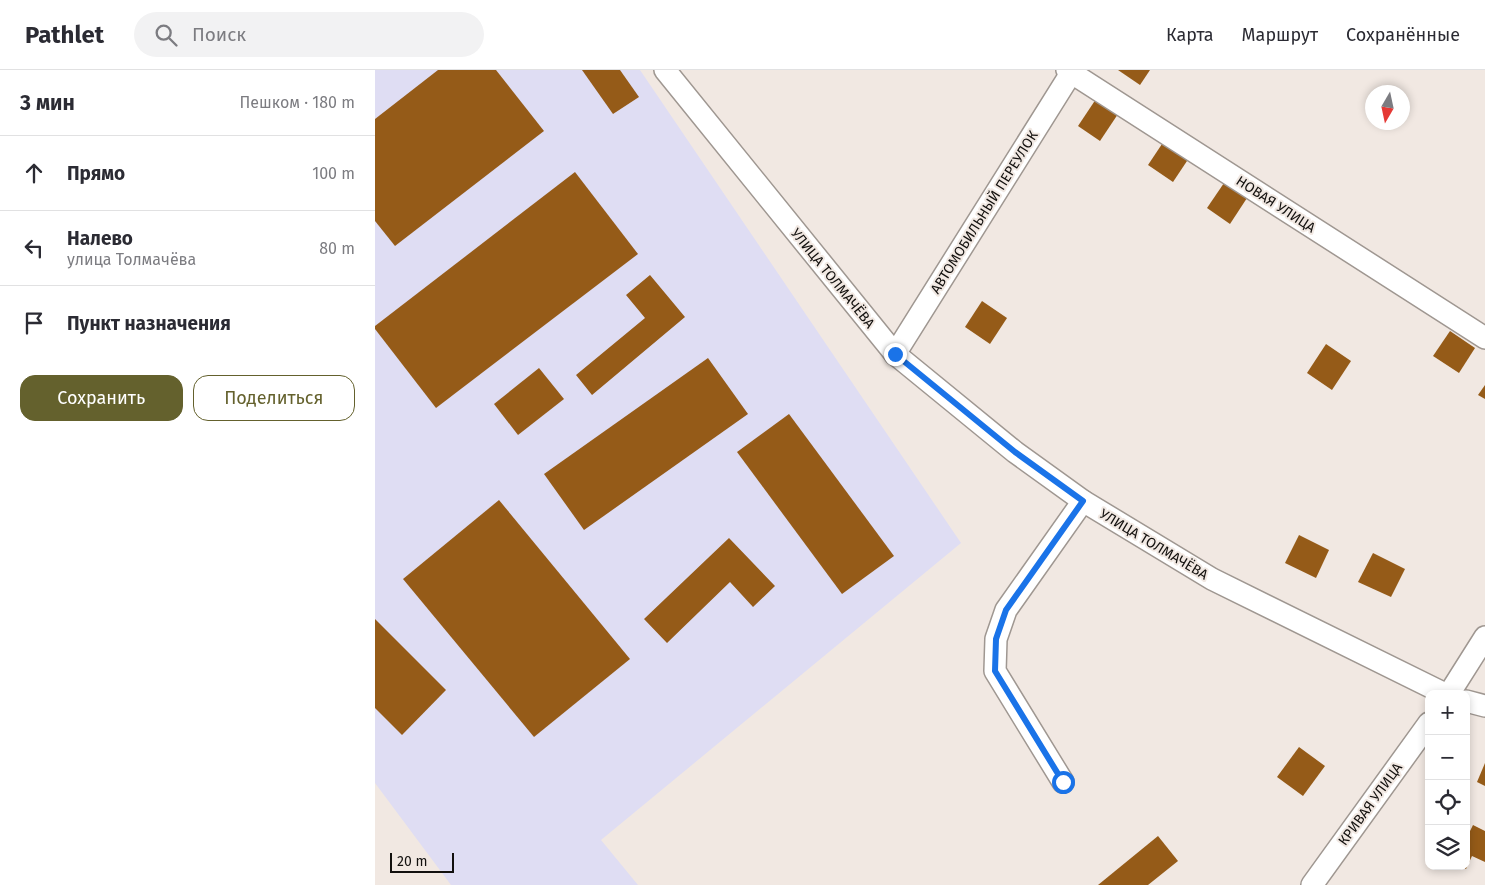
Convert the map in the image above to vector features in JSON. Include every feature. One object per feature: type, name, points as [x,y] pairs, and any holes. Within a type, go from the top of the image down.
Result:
[{"type":"street","name":"УЛИЦА ТОЛМАЧЁВА","points":[[665,70],[895,354],[1015,452],[1083,501],[1212,579],[1437,690]]},
{"type":"street","name":"АВТОМОБИЛЬНЫЙ ПЕРЕУЛОК","points":[[895,354],[1070,71]]},
{"type":"street","name":"НОВАЯ УЛИЦА","points":[[1070,71],[1485,338]]},
{"type":"street","points":[[1063,782],[995,671],[996,639],[1006,610],[1083,501]]},
{"type":"street","points":[[1452,690],[1485,637]]},
{"type":"street","points":[[1470,702],[1485,706]]},
{"type":"street","name":"КРИВАЯ УЛИЦА","points":[[1311,885],[1425,728]]},
{"type":"shaded area","points":[[375,70],[640,70],[961,543],[601,840],[638,885],[451,885],[375,783]]},
{"type":"building","points":[[438,70],[496,70],[544,131],[395,246],[375,221],[375,119]]},
{"type":"building","points":[[582,70],[620,70],[639,97],[613,114]]},
{"type":"building","points":[[1118,70],[1150,70],[1140,85]]},
{"type":"building","points":[[1096,99],[1118,114],[1100,141],[1078,126]]},
{"type":"building","points":[[1164,141],[1189,158],[1173,182],[1148,165]]},
{"type":"building","points":[[575,172],[638,254],[436,408],[375,329],[375,326]]},
{"type":"building","points":[[1224,183],[1247,198],[1230,224],[1207,208]]},
{"type":"building","points":[[650,275],[685,317],[592,395],[576,375],[645,318],[626,295]]},
{"type":"building","points":[[982,301],[1007,318],[990,344],[965,327]]},
{"type":"building","points":[[1450,331],[1475,348],[1459,373],[1433,356]]},
{"type":"building","points":[[1326,344],[1351,361],[1332,390],[1307,373]]},
{"type":"building","points":[[708,358],[748,414],[584,530],[544,474]]},
{"type":"building","points":[[539,368],[564,399],[518,435],[494,404]]},
{"type":"building","points":[[1485,385],[1485,399],[1478,395]]},
{"type":"building","points":[[789,414],[894,556],[842,594],[737,452]]},
{"type":"building","points":[[499,500],[630,659],[534,737],[403,579]]},
{"type":"building","points":[[1299,535],[1329,550],[1316,578],[1285,563]]},
{"type":"building","points":[[729,538],[775,586],[753,607],[730,582],[667,643],[644,619]]},
{"type":"building","points":[[1373,553],[1405,569],[1391,597],[1358,582]]},
{"type":"building","points":[[375,619],[446,690],[402,735],[375,708]]},
{"type":"building","points":[[1299,747],[1325,766],[1303,796],[1277,777]]},
{"type":"building","points":[[1485,763],[1485,786],[1477,782]]},
{"type":"building","points":[[1473,825],[1485,831],[1485,862],[1472,856],[1470,860],[1470,831]]},
{"type":"building","points":[[1158,836],[1178,861],[1148,885],[1098,885]]},
{"type":"route","points":[[895,354],[1015,452],[1083,501],[1006,610],[996,639],[995,671],[1063,782]]}]
